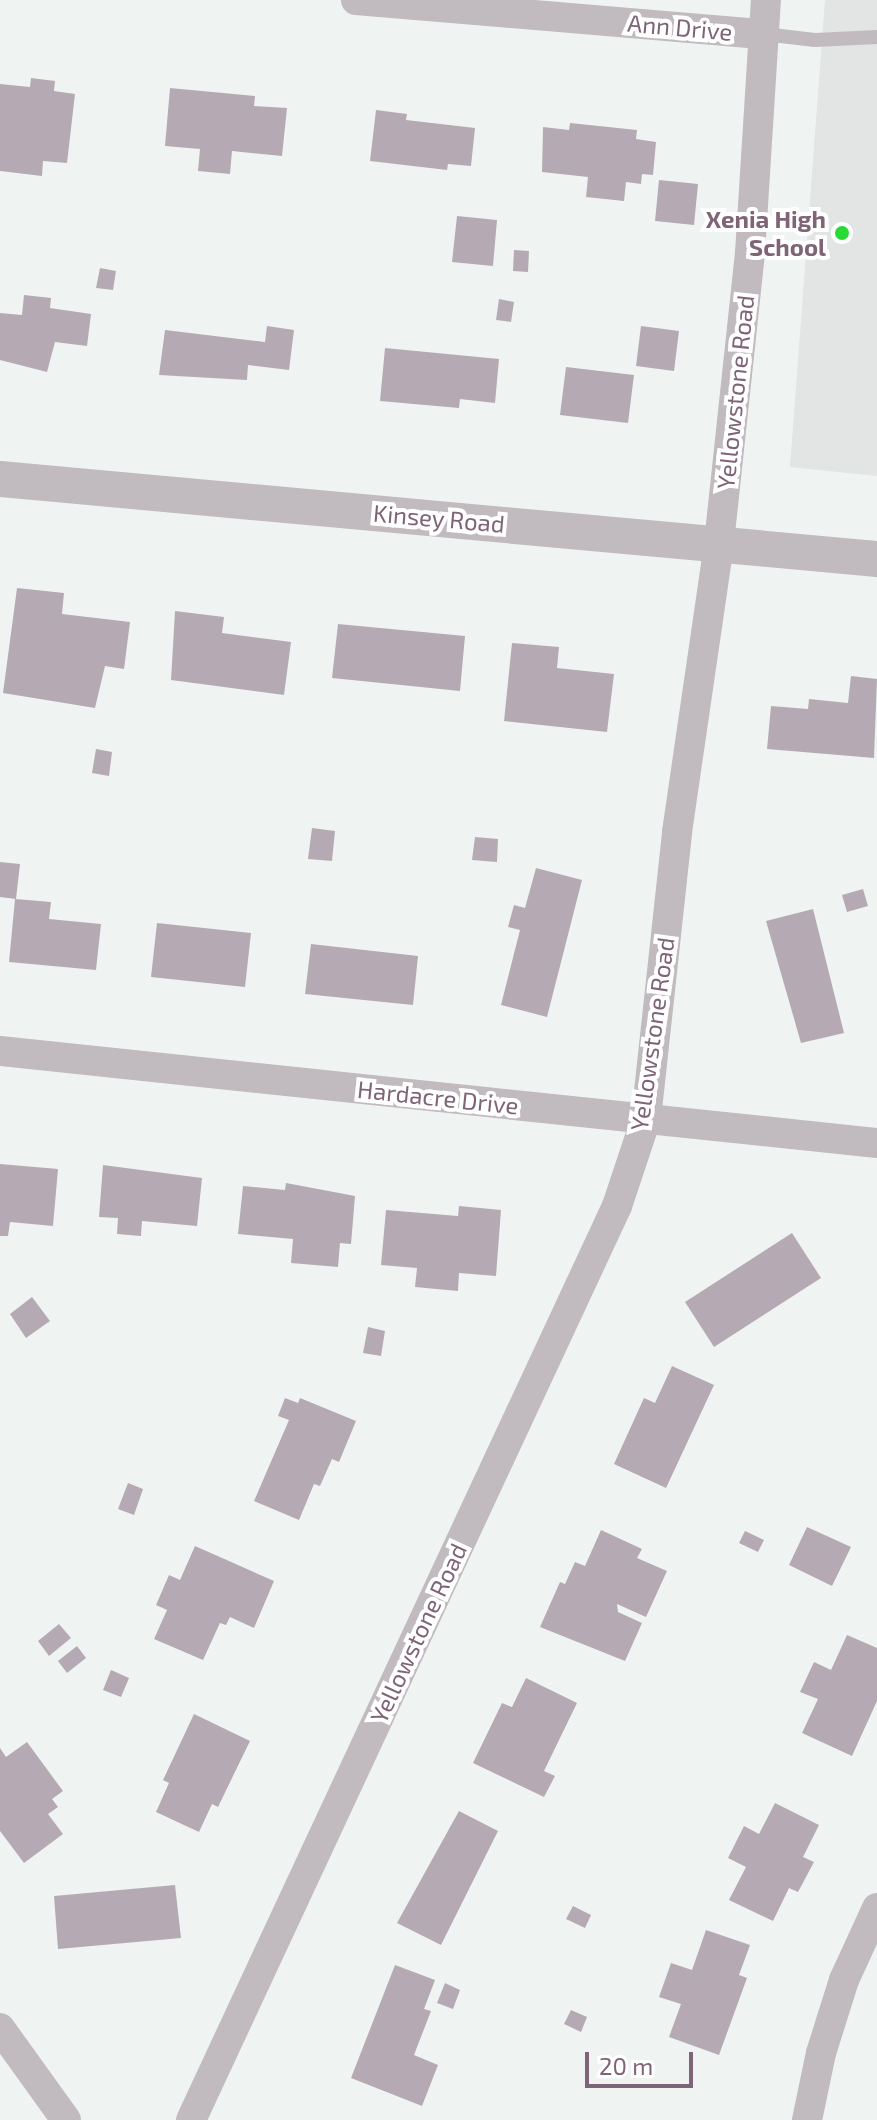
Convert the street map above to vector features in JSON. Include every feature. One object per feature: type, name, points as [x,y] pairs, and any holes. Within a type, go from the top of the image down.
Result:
[{"type":"street","name":"Ann Drive","points":[[356,0],[764,34]]},
{"type":"street","name":"Yellowstone Road","points":[[191,2120],[617,1206],[646,1119],[677,832],[719,543],[750,253],[766,0]]},
{"type":"street","name":"Kinsey Road","points":[[0,479],[877,559]]},
{"type":"street","name":"Hardacre Drive","points":[[0,1051],[877,1143]]},
{"type":"street","points":[[807,2120],[835,2010],[877,1908]]},
{"type":"street","points":[[0,2028],[66,2120]]},
{"type":"lane","points":[[764,34],[815,40],[877,37]]},
{"type":"shaded area","name":"Xenia High School","points":[[825,0],[877,0],[877,476],[790,467]]},
{"type":"building","points":[[31,78],[55,81],[54,91],[75,94],[67,163],[43,161],[42,176],[0,171],[0,84],[30,87]]},
{"type":"building","points":[[170,88],[255,96],[254,106],[287,108],[282,156],[232,151],[230,174],[198,171],[200,149],[165,146]]},
{"type":"building","points":[[376,110],[407,114],[406,120],[475,128],[471,166],[448,164],[447,170],[370,161]]},
{"type":"building","points":[[570,123],[637,130],[636,139],[656,142],[653,175],[642,174],[641,184],[626,182],[624,201],[586,197],[588,177],[542,172],[543,127],[569,130]]},
{"type":"building","points":[[659,180],[698,184],[694,225],[655,221]]},
{"type":"building","points":[[457,216],[497,220],[493,266],[452,262]]},
{"type":"building","points":[[514,250],[529,251],[528,272],[513,271]]},
{"type":"building","points":[[100,268],[116,271],[113,290],[96,288]]},
{"type":"building","points":[[24,295],[51,298],[50,308],[91,314],[87,346],[55,342],[47,372],[0,360],[0,313],[22,315]]},
{"type":"building","points":[[499,299],[514,302],[511,322],[496,320]]},
{"type":"building","points":[[267,326],[294,330],[289,370],[248,365],[247,380],[159,375],[165,330],[265,342]]},
{"type":"building","points":[[641,326],[679,331],[674,371],[636,366]]},
{"type":"building","points":[[385,348],[499,359],[495,403],[460,399],[459,408],[380,401]]},
{"type":"building","points":[[566,367],[634,375],[628,423],[560,415]]},
{"type":"building","points":[[17,588],[64,593],[62,614],[130,622],[124,669],[105,666],[95,708],[3,693]]},
{"type":"building","points":[[175,611],[224,617],[222,633],[291,642],[284,695],[171,680]]},
{"type":"building","points":[[338,624],[465,636],[460,691],[332,678]]},
{"type":"building","points":[[512,643],[559,647],[557,668],[614,674],[607,732],[504,721]]},
{"type":"building","points":[[851,676],[877,679],[874,758],[767,749],[771,706],[808,709],[809,699],[848,703]]},
{"type":"building","points":[[96,749],[112,752],[109,776],[92,773]]},
{"type":"building","points":[[312,828],[335,831],[332,861],[308,859]]},
{"type":"building","points":[[475,837],[498,839],[497,862],[472,860]]},
{"type":"building","points":[[0,862],[20,864],[16,899],[0,897]]},
{"type":"building","points":[[536,868],[582,880],[547,1017],[501,1005],[520,930],[508,927],[514,905],[525,908]]},
{"type":"building","points":[[863,889],[868,906],[847,912],[842,895]]},
{"type":"building","points":[[15,899],[51,902],[49,919],[101,924],[96,970],[9,962]]},
{"type":"building","points":[[813,909],[844,1033],[801,1043],[766,921]]},
{"type":"building","points":[[157,923],[251,933],[245,987],[151,977]]},
{"type":"building","points":[[311,944],[418,956],[413,1005],[305,994]]},
{"type":"building","points":[[0,1164],[58,1169],[53,1226],[10,1222],[8,1236],[0,1236]]},
{"type":"building","points":[[103,1165],[202,1178],[197,1226],[142,1221],[141,1236],[117,1234],[118,1218],[99,1217]]},
{"type":"building","points":[[286,1183],[355,1196],[351,1244],[340,1243],[338,1267],[291,1263],[293,1239],[238,1234],[243,1186],[285,1190]]},
{"type":"building","points":[[459,1206],[501,1210],[496,1276],[459,1273],[458,1291],[415,1287],[417,1268],[381,1265],[386,1210],[458,1216]]},
{"type":"building","points":[[792,1233],[821,1278],[714,1347],[685,1302]]},
{"type":"building","points":[[32,1297],[50,1321],[26,1338],[10,1314]]},
{"type":"building","points":[[368,1327],[385,1331],[381,1356],[363,1353]]},
{"type":"building","points":[[672,1366],[714,1385],[666,1488],[614,1464],[644,1398],[655,1403]]},
{"type":"building","points":[[285,1398],[298,1403],[300,1398],[356,1421],[339,1462],[332,1459],[320,1486],[314,1484],[299,1520],[254,1501],[289,1420],[278,1416]]},
{"type":"building","points":[[128,1483],[143,1489],[134,1515],[118,1509]]},
{"type":"building","points":[[807,1527],[851,1547],[832,1586],[789,1565]]},
{"type":"building","points":[[601,1530],[642,1549],[637,1558],[667,1571],[646,1617],[617,1604],[618,1612],[642,1623],[625,1661],[540,1627],[560,1582],[565,1584],[575,1562],[585,1566]]},
{"type":"building","points":[[745,1531],[764,1540],[758,1552],[739,1543]]},
{"type":"building","points":[[195,1546],[274,1581],[254,1628],[230,1617],[226,1625],[220,1623],[203,1660],[154,1639],[167,1610],[156,1605],[169,1575],[180,1580]]},
{"type":"building","points":[[59,1624],[71,1638],[49,1656],[38,1641]]},
{"type":"building","points":[[847,1635],[877,1648],[877,1701],[852,1756],[802,1733],[818,1699],[800,1692],[814,1662],[831,1670]]},
{"type":"building","points":[[77,1646],[86,1658],[67,1673],[58,1661]]},
{"type":"building","points":[[111,1670],[129,1678],[121,1697],[103,1690]]},
{"type":"building","points":[[526,1678],[577,1703],[544,1771],[555,1776],[544,1797],[473,1763],[502,1703],[512,1707]]},
{"type":"building","points":[[194,1714],[250,1741],[218,1807],[212,1804],[199,1832],[156,1812],[169,1783],[163,1780]]},
{"type":"building","points":[[27,1742],[63,1791],[52,1799],[58,1807],[48,1814],[63,1834],[24,1863],[0,1831],[0,1748],[6,1757]]},
{"type":"building","points":[[775,1803],[819,1825],[803,1857],[814,1862],[798,1892],[789,1888],[773,1921],[729,1900],[746,1867],[728,1858],[744,1826],[759,1834]]},
{"type":"building","points":[[459,1811],[498,1831],[441,1945],[397,1923]]},
{"type":"building","points":[[175,1885],[181,1938],[58,1949],[54,1896]]},
{"type":"building","points":[[573,1906],[591,1915],[585,1928],[566,1919]]},
{"type":"building","points":[[706,1930],[750,1945],[739,1975],[747,1978],[719,2055],[669,2037],[681,2004],[659,1997],[671,1963],[692,1970]]},
{"type":"building","points":[[395,1965],[435,1980],[424,2009],[431,2011],[414,2055],[438,2065],[422,2106],[351,2078]]},
{"type":"building","points":[[445,1983],[460,1990],[453,2009],[437,2003]]},
{"type":"building","points":[[571,2010],[587,2017],[581,2032],[564,2024]]},
{"type":"place","name":"Xenia High School","points":[[842,233]]}]
